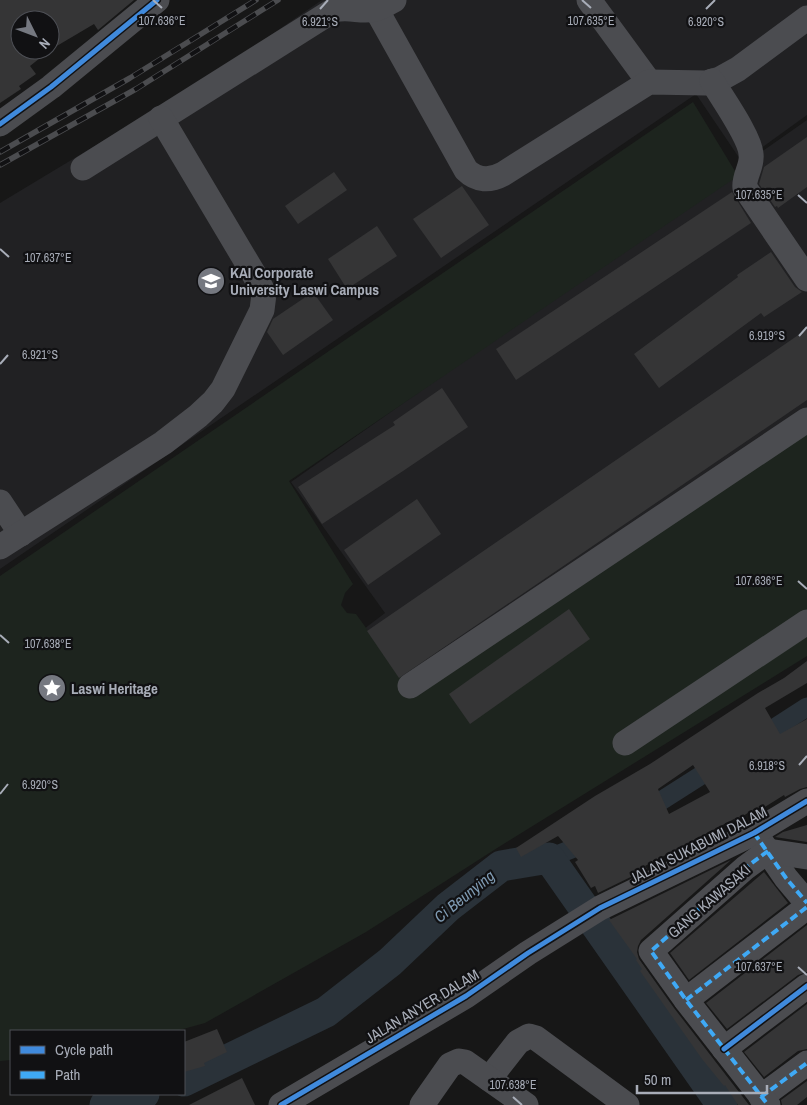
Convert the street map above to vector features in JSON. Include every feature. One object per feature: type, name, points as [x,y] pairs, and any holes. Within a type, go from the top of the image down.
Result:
[{"type":"street","points":[[0,124],[51,86],[156,0]]},
{"type":"street","points":[[589,0],[649,82]]},
{"type":"street","points":[[83,168],[334,10],[344,8],[369,10],[385,5],[466,170],[477,178],[492,178],[503,174],[649,82],[706,83],[738,69],[807,18]]},
{"type":"street","points":[[712,81],[748,141],[751,162],[744,183],[746,188],[807,279]]},
{"type":"street","points":[[0,547],[162,443],[202,412],[223,389],[262,310],[264,297],[258,281],[161,118]]},
{"type":"street","points":[[410,686],[807,420]]},
{"type":"street","points":[[0,502],[21,534]]},
{"type":"street","points":[[625,743],[807,622]]},
{"type":"street","name":"JALAN SUKABUMI DALAM","points":[[574,925],[600,908],[761,842],[807,801]]},
{"type":"street","points":[[761,842],[807,857]]},
{"type":"street","points":[[761,842],[807,905],[686,1000],[765,1101],[807,1063]]},
{"type":"street","name":"GANG KAWASAKI","points":[[686,1000],[651,951],[745,868],[761,842]]},
{"type":"street","name":"JALAN ANYER DALAM","points":[[281,1105],[466,996],[528,953],[574,925]]},
{"type":"street","points":[[724,1049],[807,986]]},
{"type":"street","points":[[489,1079],[518,1042],[529,1036],[536,1038],[627,1105]]},
{"type":"street","points":[[422,1105],[450,1065],[459,1061],[465,1062],[526,1105]]},
{"type":"shaded area","name":"KAI Corporate University Laswi Campus","points":[[322,0],[807,0],[807,115],[742,162],[696,94],[0,569],[0,203],[214,74]]},
{"type":"shaded area","points":[[693,102],[738,176],[289,481],[353,584],[345,593],[341,605],[347,613],[356,614],[408,686],[807,424],[807,656],[494,850],[366,932],[205,1023],[180,1030],[10,1030],[10,1060],[0,1061],[0,576]]},
{"type":"shaded area","points":[[807,120],[807,427],[411,691],[364,629],[385,613],[291,482]]},
{"type":"building","points":[[0,0],[134,0],[98,30],[94,24],[60,44],[60,10],[10,10],[10,60],[38,60],[30,66],[36,74],[19,86],[21,89],[0,103]]},
{"type":"building","points":[[807,137],[807,187],[778,208],[777,206],[775,207],[759,184],[764,167]]},
{"type":"building","points":[[334,172],[347,190],[298,224],[285,206]]},
{"type":"building","points":[[462,186],[489,225],[441,258],[413,219]]},
{"type":"building","points":[[732,192],[751,223],[516,380],[496,349]]},
{"type":"building","points":[[377,226],[397,256],[347,289],[328,259]]},
{"type":"building","points":[[771,252],[795,287],[802,292],[764,317],[761,313],[659,388],[634,354],[738,277],[737,275]]},
{"type":"building","points":[[313,292],[333,320],[283,355],[267,332],[273,319]]},
{"type":"building","points":[[807,329],[807,400],[399,678],[367,631]]},
{"type":"building","points":[[442,388],[468,427],[322,524],[298,487],[395,425],[393,422]]},
{"type":"building","points":[[417,499],[441,534],[368,585],[344,550]]},
{"type":"building","points":[[569,609],[590,639],[470,724],[449,694]]},
{"type":"building","points":[[807,661],[807,683],[765,708],[780,734],[807,719],[807,787],[785,797],[784,795],[755,813],[751,811],[735,821],[734,819],[645,866],[647,869],[598,893],[595,886],[591,888],[575,862],[578,860],[558,836],[521,857],[516,848],[595,796],[650,764],[784,678]],"holes":[[[693,765],[710,792],[669,814],[658,789]]]},
{"type":"building","points":[[807,825],[807,842],[775,837],[783,832]]},
{"type":"building","points":[[731,860],[641,940],[637,952],[639,959],[674,1008],[749,1105],[738,1105],[725,1085],[702,1059],[640,971],[642,969],[637,959],[609,920]]},
{"type":"building","points":[[764,872],[788,903],[689,980],[670,953]]},
{"type":"building","points":[[807,925],[807,972],[798,975],[727,1029],[706,1003]]},
{"type":"building","points":[[807,1004],[807,1049],[798,1051],[764,1077],[744,1052]]},
{"type":"building","points":[[217,1029],[227,1052],[204,1063],[205,1066],[185,1072],[185,1042]]},
{"type":"building","points":[[242,1078],[255,1105],[189,1105]]},
{"type":"building","points":[[807,1081],[807,1097],[797,1105],[782,1105],[781,1100]]},
{"type":"waterway","points":[[756,740],[807,707]]},
{"type":"waterway","points":[[642,813],[722,762]]},
{"type":"waterway","points":[[549,858],[592,841]]},
{"type":"waterway","name":"Ci Beunying","points":[[185,1081],[326,1012],[390,962],[448,907],[501,866],[549,858],[722,1105]]},
{"type":"waterway","name":"Ci Beunying","points":[[105,1105],[140,1095]]},
{"type":"railway","points":[[0,152],[130,78],[256,0]]},
{"type":"railway","points":[[0,165],[136,89],[278,0]]},
{"type":"marked path","points":[[754,833],[786,878],[807,903]]},
{"type":"marked path","points":[[768,851],[745,868],[651,951],[686,1000],[768,1105]]},
{"type":"marked path","points":[[686,1000],[807,907]]},
{"type":"marked path","points":[[761,1097],[807,1063]]},
{"type":"cycle path","points":[[0,124],[51,87],[157,0]]},
{"type":"cycle path","points":[[281,1105],[466,996],[528,953],[600,908],[754,833],[807,801]]},
{"type":"cycle path","points":[[724,1049],[807,986]]},
{"type":"place","name":"KAI Corporate University Laswi Campus","points":[[211,281]]},
{"type":"place","name":"Laswi Heritage","points":[[52,688]]}]
